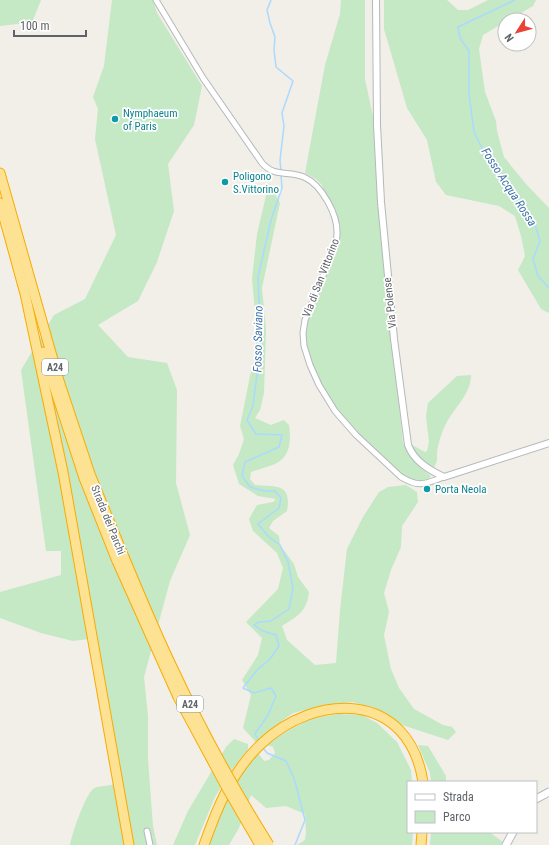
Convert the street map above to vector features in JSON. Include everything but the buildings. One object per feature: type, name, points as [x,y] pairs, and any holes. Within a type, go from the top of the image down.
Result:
[{"type":"highway","name":"Strada dei Parchi","points":[[0,173],[59,381],[120,559],[181,703],[228,790],[260,845]]},
{"type":"highway","name":"Strada dei Parchi","points":[[0,202],[46,362],[93,502],[190,704],[240,798],[269,845]]},
{"type":"highway","points":[[23,284],[63,472],[129,845]]},
{"type":"highway","points":[[204,845],[221,800],[233,778],[249,757],[264,741],[279,730],[303,717],[332,709],[350,707],[371,712],[390,722],[405,737],[416,756],[423,781]]},
{"type":"highway","points":[[421,845],[422,833]]},
{"type":"main road","points":[[537,798],[549,792]]},
{"type":"main road","points":[[506,845],[512,833]]},
{"type":"street","name":"Via di San Vittorino","points":[[156,0],[222,107],[262,163],[272,171],[305,178],[318,188],[329,204],[337,229],[337,237],[308,310],[303,328],[304,346],[319,385],[335,411],[348,426],[397,474],[409,482],[420,485],[444,477]]},
{"type":"street","name":"Via Polense","points":[[376,0],[377,125],[381,202],[394,339],[406,441],[410,450],[418,460],[429,470],[444,477]]},
{"type":"street","points":[[444,477],[549,443]]},
{"type":"street","points":[[147,831],[150,845]]},
{"type":"green space","points":[[0,0],[41,0],[30,25],[17,24],[0,26]]},
{"type":"green space","points":[[112,0],[153,0],[157,13],[202,86],[194,125],[168,164],[174,211],[157,262],[138,301],[98,325],[128,357],[167,363],[177,390],[176,483],[190,535],[170,581],[144,677],[148,716],[148,759],[153,826],[157,845],[131,845],[89,639],[73,641],[41,633],[0,618],[0,592],[61,575],[61,551],[46,551],[21,370],[54,315],[85,299],[116,235],[95,139],[98,109],[93,97],[104,66]]},
{"type":"green space","points":[[341,0],[365,0],[365,79],[375,126],[392,339],[403,443],[408,453],[422,469],[431,476],[422,482],[409,479],[383,459],[344,418],[328,397],[319,380],[311,362],[306,343],[306,324],[337,247],[334,212],[321,184],[316,179],[305,173],[325,65],[340,14]]},
{"type":"green space","points":[[384,0],[447,0],[458,10],[468,10],[488,0],[536,0],[533,6],[523,12],[497,12],[497,27],[483,35],[479,49],[485,92],[496,121],[504,157],[526,184],[549,208],[549,313],[541,309],[518,270],[525,256],[515,216],[499,206],[446,195],[436,182],[427,140],[407,108],[384,29]]},
{"type":"green space","points":[[269,183],[280,203],[262,288],[266,329],[264,393],[260,410],[255,418],[271,425],[284,420],[289,425],[290,442],[287,452],[280,461],[251,472],[250,479],[255,485],[281,488],[287,495],[287,511],[273,521],[269,528],[279,536],[280,545],[294,564],[298,577],[309,592],[306,604],[300,613],[282,626],[287,640],[315,665],[336,663],[347,549],[363,517],[379,492],[388,487],[406,485],[417,492],[418,502],[402,526],[401,547],[391,570],[384,593],[389,612],[384,635],[391,669],[399,688],[414,709],[443,725],[452,727],[456,732],[448,740],[402,725],[374,708],[353,702],[326,705],[293,713],[275,726],[282,734],[310,719],[339,714],[362,715],[377,723],[397,742],[411,770],[412,781],[407,781],[407,833],[413,833],[412,845],[297,845],[305,840],[305,814],[286,806],[266,808],[251,795],[239,828],[229,845],[208,845],[224,801],[242,772],[258,753],[264,761],[269,760],[275,753],[273,747],[255,741],[243,728],[251,695],[242,680],[258,655],[262,638],[246,622],[278,589],[283,568],[277,553],[253,531],[249,519],[257,505],[273,502],[276,499],[258,496],[239,484],[233,465],[239,454],[244,439],[240,426],[256,354],[256,322],[252,279],[257,234]]},
{"type":"green space","points":[[471,375],[468,390],[447,421],[443,430],[438,446],[435,465],[434,467],[428,467],[409,447],[412,445],[425,452],[427,451],[429,442],[426,416],[428,403],[457,376]]},
{"type":"green space","points":[[234,739],[248,744],[248,749],[232,770],[215,797],[195,845],[173,845],[188,811],[226,747]]},
{"type":"green space","points":[[418,745],[428,746],[446,776],[446,781],[431,781],[430,773]]},
{"type":"green space","points":[[114,784],[125,845],[70,845],[79,815],[90,793],[93,789],[100,786]]},
{"type":"green space","points":[[431,833],[490,833],[503,842],[501,845],[430,845]]},
{"type":"waterway","name":"Fosso Saviano","points":[[271,0],[267,10],[275,37],[274,50],[276,67],[293,81],[282,113],[284,126],[280,160],[281,171]]},
{"type":"waterway","name":"Fosso Acqua Rossa","points":[[515,0],[458,27],[460,38],[469,51],[469,94],[474,132],[485,154],[534,221],[540,241],[533,259],[538,276],[549,288]]},
{"type":"waterway","name":"Fosso Saviano","points":[[259,741],[255,734],[268,715],[276,696],[271,688],[254,693],[243,688],[257,670],[270,659],[279,646],[276,635],[263,631],[254,625],[259,622],[271,621],[289,609],[293,588],[288,562],[280,545],[269,537],[258,524],[279,508],[281,498],[275,491],[264,491],[250,487],[242,476],[245,462],[279,447],[282,435],[256,434],[247,420],[253,406],[259,359],[260,319],[258,277],[271,220],[282,188],[281,175]]},
{"type":"waterway","name":"Fosso Saviano","points":[[263,748],[267,753],[286,761],[294,778],[305,820],[295,845]]},
{"type":"place","name":"Nymphaeum of Paris","points":[[115,119]]},
{"type":"place","name":"Poligono S.Vittorino","points":[[225,182]]},
{"type":"place","name":"Porta Neola","points":[[427,489]]}]
